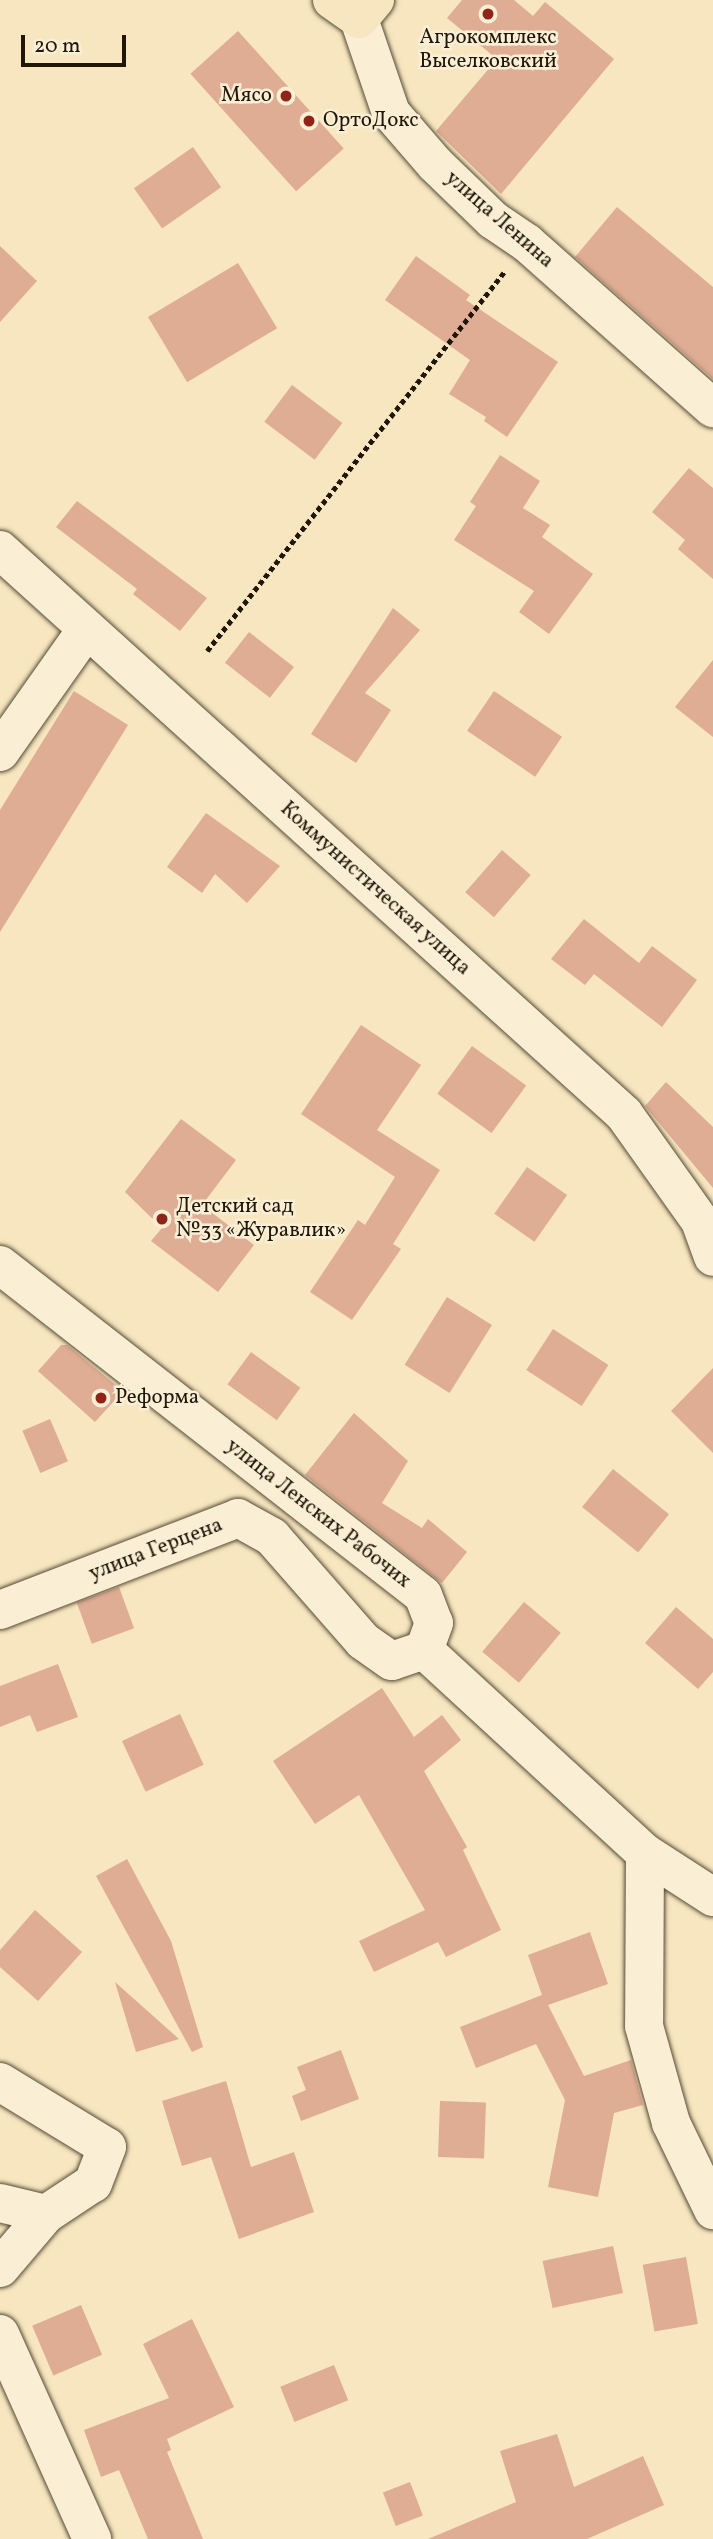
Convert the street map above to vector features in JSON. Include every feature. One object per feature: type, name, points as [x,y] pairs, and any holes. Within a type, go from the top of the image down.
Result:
[{"type":"street","name":"улица Ленина","points":[[355,6],[391,113],[493,220],[527,243],[713,408]]},
{"type":"street","name":"Коммунистическая улица","points":[[0,550],[624,1114],[700,1221],[713,1257]]},
{"type":"street","points":[[0,752],[86,629]]},
{"type":"street","name":"улица Ленских Рабочих","points":[[0,1265],[423,1595],[434,1623],[424,1650]]},
{"type":"street","name":"улица Герцена","points":[[0,1610],[238,1518],[272,1537],[363,1641],[392,1661],[424,1650]]},
{"type":"street","points":[[424,1650],[645,1853],[713,1897]]},
{"type":"street","points":[[645,1853],[644,2026],[671,2123],[713,2210]]},
{"type":"street","points":[[0,2082],[107,2147],[93,2183],[46,2214],[0,2268]]},
{"type":"street","points":[[0,2203],[46,2214]]},
{"type":"street","points":[[0,2334],[92,2539]]},
{"type":"path","points":[[207,651],[527,243]]},
{"type":"building","points":[[462,0],[514,0],[533,16],[545,2],[614,59],[501,194],[436,131],[497,59],[447,18]]},
{"type":"building","points":[[238,31],[344,148],[296,191],[190,74]]},
{"type":"building","points":[[193,147],[221,187],[162,228],[134,188]]},
{"type":"building","points":[[617,207],[713,287],[713,379],[575,257]]},
{"type":"building","points":[[0,246],[37,281],[0,322]]},
{"type":"building","points":[[416,256],[470,295],[466,300],[558,362],[507,437],[484,421],[486,417],[449,394],[470,360],[385,300]]},
{"type":"building","points":[[238,263],[277,328],[187,382],[148,317]]},
{"type":"building","points":[[292,385],[342,423],[315,460],[264,422]]},
{"type":"building","points":[[500,455],[540,481],[523,508],[550,525],[542,537],[593,574],[549,634],[519,612],[534,591],[454,540],[476,506],[470,502]]},
{"type":"building","points":[[689,468],[713,488],[713,579],[678,549],[685,540],[652,512]]},
{"type":"building","points":[[77,501],[207,598],[180,631],[133,594],[137,589],[56,527]]},
{"type":"building","points":[[393,608],[420,630],[365,693],[391,710],[356,763],[311,734]]},
{"type":"building","points":[[249,632],[294,667],[270,698],[225,663]]},
{"type":"building","points":[[713,660],[713,737],[675,707]]},
{"type":"building","points":[[74,691],[128,725],[0,932],[0,810]]},
{"type":"building","points":[[494,691],[562,737],[535,777],[467,731]]},
{"type":"building","points":[[206,813],[280,866],[247,903],[215,874],[202,893],[167,867]]},
{"type":"building","points":[[502,850],[531,875],[494,917],[465,892]]},
{"type":"building","points":[[584,919],[639,963],[652,946],[697,980],[662,1027],[594,974],[585,985],[551,959]]},
{"type":"building","points":[[361,1025],[421,1065],[377,1130],[440,1170],[393,1244],[401,1249],[352,1320],[310,1292],[358,1220],[365,1225],[395,1177],[301,1114]]},
{"type":"building","points":[[472,1046],[526,1085],[492,1133],[437,1094]]},
{"type":"building","points":[[666,1082],[713,1127],[713,1188],[645,1106]]},
{"type":"building","name":"Детский сад №33 «Журавлик»","points":[[181,1119],[236,1160],[202,1205],[254,1245],[218,1292],[151,1241],[162,1228],[125,1192]]},
{"type":"building","points":[[527,1167],[567,1195],[534,1242],[494,1214]]},
{"type":"building","points":[[447,1297],[492,1325],[450,1393],[405,1365]]},
{"type":"building","points":[[553,1329],[608,1365],[582,1406],[526,1370]]},
{"type":"building","points":[[61,1345],[67,1345],[123,1391],[95,1422],[38,1371]]},
{"type":"building","points":[[251,1352],[300,1388],[277,1420],[227,1384]]},
{"type":"building","points":[[713,1368],[713,1453],[671,1411]]},
{"type":"building","points":[[354,1413],[408,1461],[382,1503],[422,1528],[428,1519],[467,1552],[442,1583],[305,1475]]},
{"type":"building","points":[[50,1419],[68,1461],[40,1473],[22,1431]]},
{"type":"building","points":[[613,1469],[669,1514],[638,1552],[582,1507]]},
{"type":"building","points":[[119,1587],[134,1628],[92,1644],[77,1602]]},
{"type":"building","points":[[524,1602],[561,1633],[519,1683],[482,1652]]},
{"type":"building","points":[[676,1607],[713,1639],[713,1672],[698,1689],[645,1643]]},
{"type":"building","points":[[58,1664],[78,1717],[37,1732],[30,1715],[0,1727],[0,1686]]},
{"type":"building","points":[[382,1688],[414,1737],[442,1715],[461,1740],[424,1771],[467,1847],[463,1850],[501,1930],[446,1957],[438,1942],[374,1972],[359,1941],[425,1910],[359,1795],[315,1824],[273,1761]]},
{"type":"building","points":[[180,1714],[204,1765],[146,1792],[122,1741]]},
{"type":"building","points":[[127,1859],[171,1941],[203,2047],[192,2052],[96,1876]]},
{"type":"building","points":[[35,1910],[82,1952],[38,2001],[0,1967],[0,1950]]},
{"type":"building","points":[[590,1932],[608,1984],[548,2005],[584,2076],[631,2060],[643,2105],[614,2113],[598,2197],[548,2187],[565,2100],[536,2044],[476,2068],[460,2027],[542,1995],[528,1955]]},
{"type":"building","points":[[115,1982],[179,2039],[136,2052]]},
{"type":"building","points":[[341,2050],[359,2099],[301,2121],[292,2096],[306,2090],[297,2067]]},
{"type":"building","points":[[226,2081],[251,2167],[294,2152],[314,2212],[239,2239],[211,2157],[182,2166],[162,2101]]},
{"type":"building","points":[[440,2101],[486,2103],[484,2159],[438,2157]]},
{"type":"building","points":[[613,2246],[623,2293],[553,2308],[543,2261]]},
{"type":"building","points":[[686,2257],[698,2324],[654,2332],[643,2265]]},
{"type":"building","points":[[81,2305],[102,2355],[53,2375],[32,2326]]},
{"type":"building","points":[[192,2319],[234,2407],[167,2439],[171,2450],[167,2452],[203,2539],[148,2539],[119,2470],[101,2477],[84,2430],[169,2398],[143,2344]]},
{"type":"building","points":[[334,2365],[348,2400],[294,2422],[280,2387]]},
{"type":"building","points":[[557,2434],[574,2487],[643,2456],[664,2505],[587,2539],[428,2539],[516,2502],[500,2451]]},
{"type":"building","points":[[410,2482],[423,2516],[396,2526],[383,2492]]},
{"type":"place","name":"Агрокомплекс Выселковский","points":[[488,14]]},
{"type":"place","name":"Мясо","points":[[286,96]]},
{"type":"place","name":"ОртоДокс","points":[[309,121]]},
{"type":"place","name":"Детский сад №33 «Журавлик»","points":[[162,1219]]},
{"type":"place","name":"Реформа","points":[[101,1398]]}]
